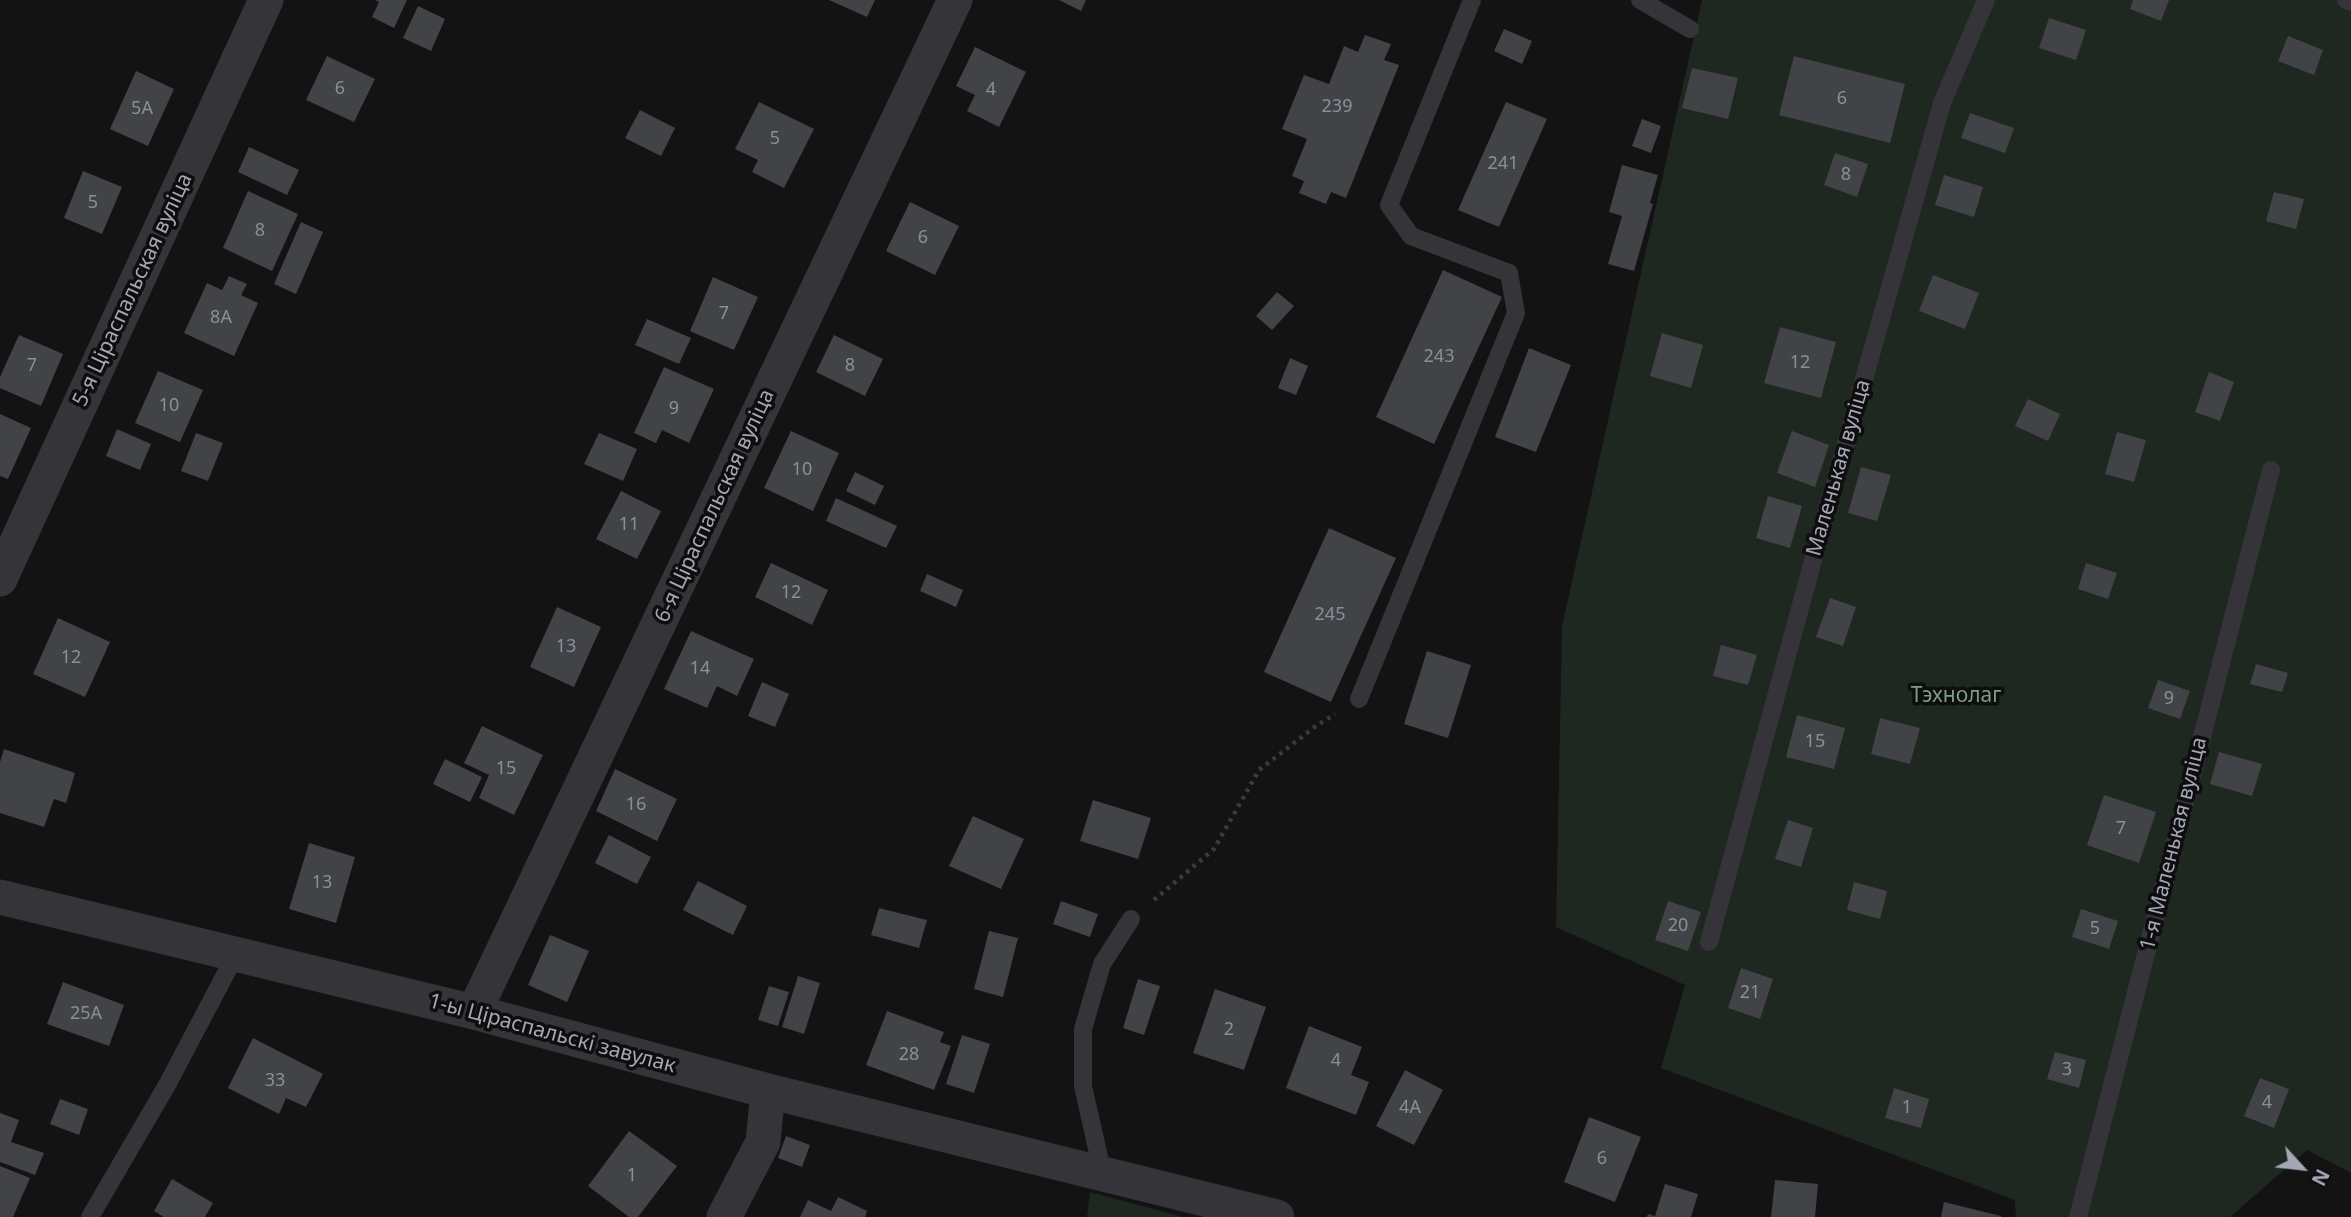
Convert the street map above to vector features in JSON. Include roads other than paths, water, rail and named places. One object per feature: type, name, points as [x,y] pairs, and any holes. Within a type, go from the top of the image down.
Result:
[{"type":"street","name":"5-я Ціраспальская вуліца","points":[[0,579],[266,0]]},
{"type":"street","name":"6-я Ціраспальская вуліца","points":[[474,1012],[955,0]]},
{"type":"street","name":"1-ы Ціраспальскі завулак","points":[[0,897],[474,1012],[768,1091],[1277,1217]]},
{"type":"street","points":[[724,1217],[763,1142],[768,1091]]},
{"type":"lane","points":[[1359,699],[1516,313],[1509,273],[1411,236],[1389,205],[1472,0]]},
{"type":"lane","points":[[1640,0],[1690,29]]},
{"type":"lane","name":"Маленькая вуліца","points":[[1709,942],[1942,103],[1986,0]]},
{"type":"lane","points":[[2346,0],[2351,2]]},
{"type":"lane","name":"1-я Маленькая вуліца","points":[[2078,1217],[2271,470]]},
{"type":"lane","points":[[1103,1175],[1083,1086],[1083,1029],[1102,964],[1131,919]]},
{"type":"lane","points":[[90,1217],[167,1085],[235,956]]},
{"type":"park label","name":"Тэхнолаг","points":[[1956,696]]}]
